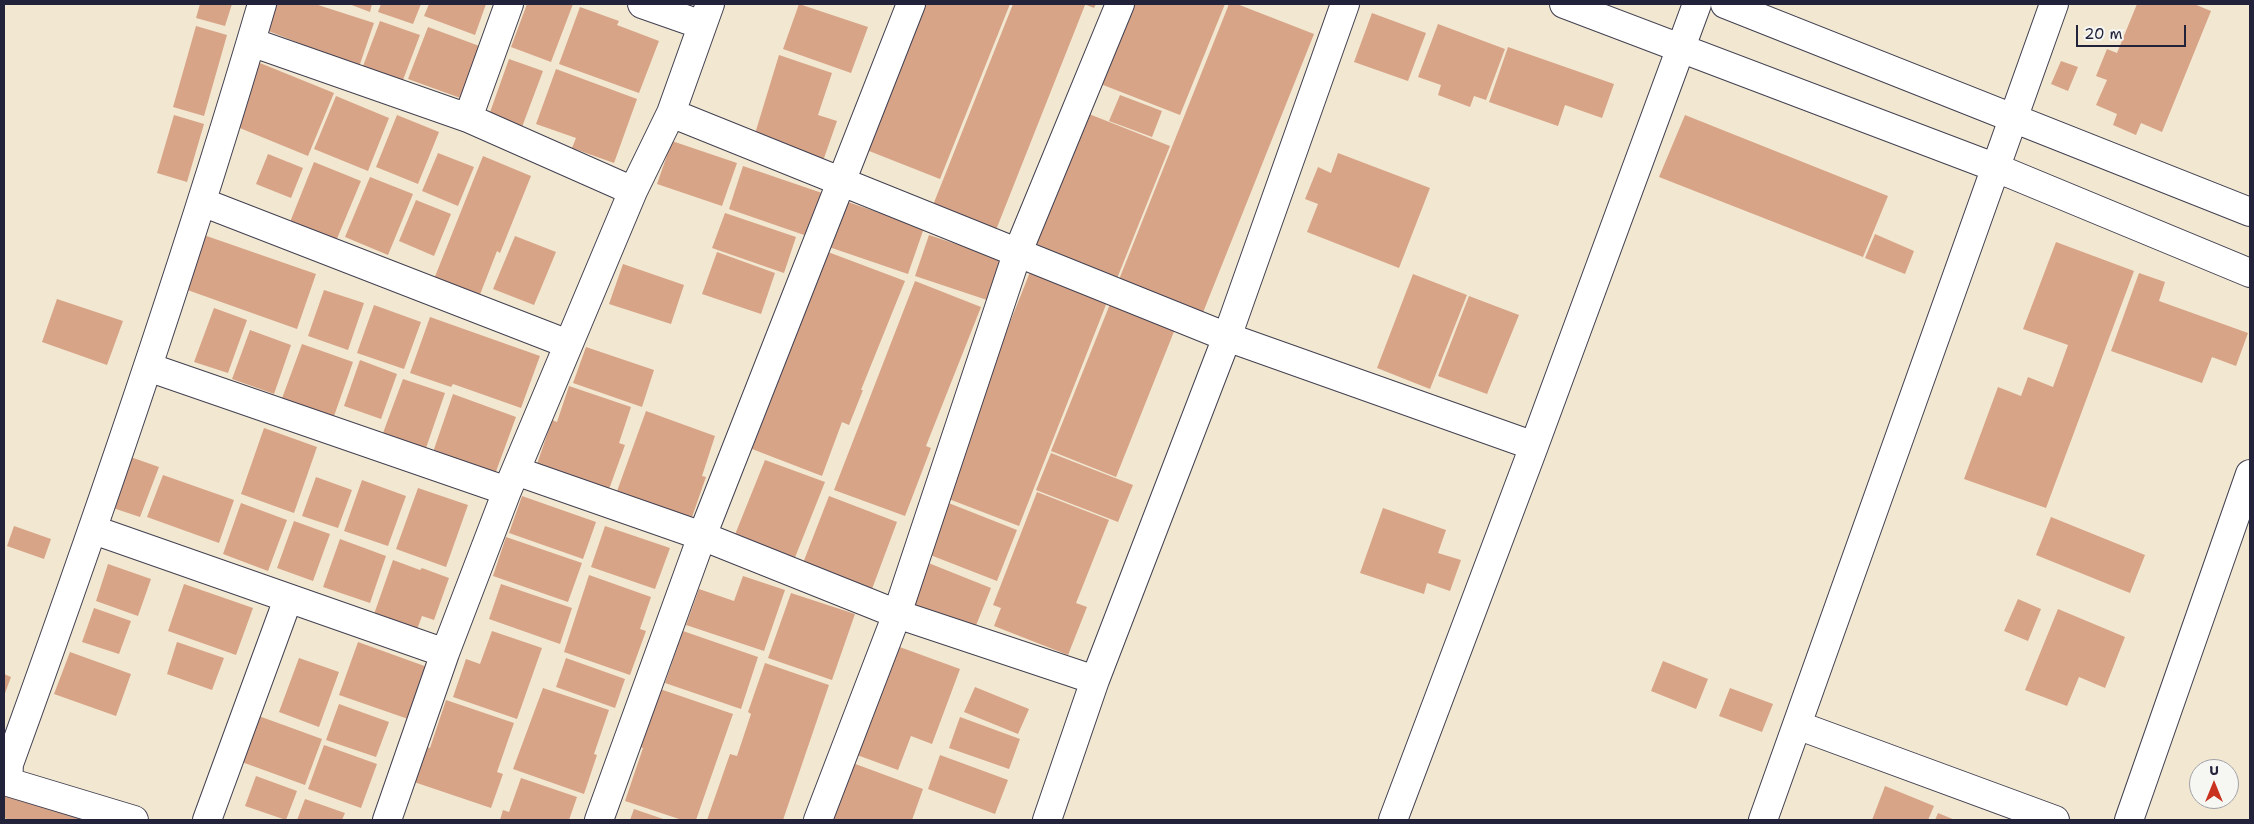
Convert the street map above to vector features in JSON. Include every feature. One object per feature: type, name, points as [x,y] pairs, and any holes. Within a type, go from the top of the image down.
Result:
[{"type":"street","points":[[134,820],[8,782],[9,764],[94,530],[202,202],[262,4]]},
{"type":"street","points":[[468,118],[509,4]]},
{"type":"street","points":[[387,820],[445,653],[512,481],[633,191],[671,113],[706,15],[642,4]]},
{"type":"street","points":[[599,820],[702,536],[911,4]]},
{"type":"street","points":[[818,820],[897,614],[1017,254],[1120,4]]},
{"type":"street","points":[[1047,820],[1095,680],[1227,338],[1345,4]]},
{"type":"street","points":[[1564,4],[1994,167],[2250,273]]},
{"type":"street","points":[[1393,820],[1534,446],[1697,4]]},
{"type":"street","points":[[1725,4],[2250,212]]},
{"type":"street","points":[[1763,820],[1994,167],[2054,4]]},
{"type":"street","points":[[251,42],[468,118],[633,191]]},
{"type":"street","points":[[671,113],[1227,338],[1534,446]]},
{"type":"street","points":[[202,202],[568,344]]},
{"type":"street","points":[[148,367],[512,481],[702,536],[897,614],[1095,680]]},
{"type":"street","points":[[2129,820],[2250,474]]},
{"type":"street","points":[[94,530],[445,653]]},
{"type":"street","points":[[207,820],[288,599]]},
{"type":"street","points":[[1797,725],[2055,820]]},
{"type":"building","points":[[200,4],[232,4],[225,26],[196,18]]},
{"type":"building","points":[[270,4],[315,4],[374,23],[359,67],[261,28]]},
{"type":"building","points":[[349,4],[372,4],[370,12]]},
{"type":"building","points":[[381,4],[421,4],[413,24],[378,12]]},
{"type":"building","points":[[429,4],[486,4],[475,35],[424,16]]},
{"type":"building","points":[[527,4],[573,4],[551,62],[511,47]]},
{"type":"building","points":[[799,4],[868,27],[851,73],[783,49]]},
{"type":"building","points":[[922,4],[1010,4],[940,179],[864,149]]},
{"type":"building","points":[[1013,4],[1085,5],[996,230],[933,205]]},
{"type":"building","points":[[1084,4],[1096,4],[1094,8]]},
{"type":"building","points":[[1129,4],[1225,4],[1180,115],[1098,83]]},
{"type":"building","points":[[1229,4],[1237,4],[1314,34],[1202,315],[1118,282]]},
{"type":"building","points":[[2137,4],[2194,4],[2211,11],[2162,132],[2141,123],[2136,135],[2113,125],[2117,114],[2096,105],[2107,80],[2096,76],[2107,49],[2117,53]]},
{"type":"building","points":[[580,7],[619,21],[617,25],[659,41],[639,93],[559,64]]},
{"type":"building","points":[[1372,13],[1426,33],[1408,81],[1354,62]]},
{"type":"building","points":[[380,21],[420,35],[400,88],[360,74]]},
{"type":"building","points":[[1438,24],[1505,49],[1486,100],[1474,96],[1470,107],[1438,95],[1441,85],[1418,77]]},
{"type":"building","points":[[196,26],[227,35],[204,116],[173,107]]},
{"type":"building","points":[[428,27],[482,47],[463,99],[408,79]]},
{"type":"building","points":[[1508,47],[1614,84],[1602,118],[1565,105],[1558,126],[1489,102]]},
{"type":"building","points":[[779,55],[832,73],[818,115],[837,121],[823,161],[754,137]]},
{"type":"building","points":[[509,59],[543,71],[522,127],[489,115]]},
{"type":"building","points":[[255,61],[334,93],[308,156],[230,124]]},
{"type":"building","points":[[2061,61],[2078,67],[2068,91],[2051,84]]},
{"type":"building","points":[[556,69],[637,99],[614,163],[572,148],[576,138],[536,124]]},
{"type":"building","points":[[1120,95],[1162,111],[1152,137],[1109,121]]},
{"type":"building","points":[[336,96],[389,118],[368,171],[314,149]]},
{"type":"building","points":[[1089,114],[1170,146],[1116,281],[1034,249]]},
{"type":"building","points":[[174,115],[204,124],[187,182],[157,173]]},
{"type":"building","points":[[397,115],[439,132],[418,184],[376,167]]},
{"type":"building","points":[[1685,115],[1888,196],[1863,257],[1659,177]]},
{"type":"building","points":[[672,141],[737,163],[722,206],[657,184]]},
{"type":"building","points":[[438,153],[474,167],[458,206],[422,191]]},
{"type":"building","points":[[1338,153],[1430,188],[1399,268],[1307,232],[1318,204],[1305,199],[1318,167],[1331,173]]},
{"type":"building","points":[[268,154],[303,168],[291,198],[256,184]]},
{"type":"building","points":[[483,156],[531,176],[500,253],[497,251],[479,297],[434,279]]},
{"type":"building","points":[[314,162],[361,181],[336,241],[290,222]]},
{"type":"building","points":[[743,166],[822,193],[807,236],[729,209]]},
{"type":"building","points":[[370,177],[413,194],[388,255],[345,237]]},
{"type":"building","points":[[416,200],[451,214],[434,256],[399,241]]},
{"type":"building","points":[[845,201],[924,228],[908,274],[829,247]]},
{"type":"building","points":[[725,213],[796,237],[784,273],[712,248]]},
{"type":"building","points":[[198,233],[316,274],[297,329],[179,287]]},
{"type":"building","points":[[1875,234],[1914,251],[1905,274],[1865,258]]},
{"type":"building","points":[[929,235],[1001,259],[987,300],[915,276]]},
{"type":"building","points":[[515,236],[556,252],[534,305],[493,289]]},
{"type":"building","points":[[2056,242],[2134,271],[2046,508],[1964,479],[1998,387],[2021,396],[2028,377],[2053,387],[2068,345],[2023,329]]},
{"type":"building","points":[[717,252],[775,273],[761,314],[702,294]]},
{"type":"building","points":[[828,252],[905,281],[861,390],[863,390],[849,425],[842,422],[822,476],[752,449]]},
{"type":"building","points":[[623,264],[684,285],[671,324],[609,304]]},
{"type":"building","points":[[1032,267],[1109,297],[1019,526],[941,496]]},
{"type":"building","points":[[2139,273],[2165,282],[2159,301],[2248,333],[2236,366],[2212,357],[2202,383],[2111,351]]},
{"type":"building","points":[[1413,274],[1467,295],[1430,389],[1377,368]]},
{"type":"building","points":[[915,281],[981,307],[926,446],[931,448],[905,516],[834,490]]},
{"type":"building","points":[[324,290],[364,303],[348,350],[308,336]]},
{"type":"building","points":[[1469,296],[1519,315],[1487,394],[1438,376]]},
{"type":"building","points":[[57,299],[123,321],[107,365],[42,342]]},
{"type":"building","points":[[1110,304],[1175,329],[1116,477],[1051,451]]},
{"type":"building","points":[[374,305],[421,322],[404,369],[357,353]]},
{"type":"building","points":[[214,308],[247,320],[228,373],[194,362]]},
{"type":"building","points":[[430,317],[540,356],[521,408],[453,384],[451,387],[410,373]]},
{"type":"building","points":[[250,330],[291,345],[274,394],[232,379]]},
{"type":"building","points":[[302,344],[353,362],[333,419],[281,401]]},
{"type":"building","points":[[586,347],[654,370],[642,407],[573,383]]},
{"type":"building","points":[[360,360],[397,374],[381,419],[344,406]]},
{"type":"building","points":[[403,379],[445,393],[426,448],[383,433]]},
{"type":"building","points":[[569,386],[631,407],[619,443],[625,445],[608,492],[536,467],[552,420],[557,422]]},
{"type":"building","points":[[453,394],[516,417],[494,477],[432,455]]},
{"type":"building","points":[[646,411],[715,436],[702,476],[706,477],[691,520],[616,494]]},
{"type":"building","points":[[264,428],[317,447],[294,513],[241,494]]},
{"type":"building","points":[[1051,453],[1133,485],[1118,522],[1036,490]]},
{"type":"building","points":[[122,454],[159,467],[140,517],[104,505]]},
{"type":"building","points":[[765,460],[825,482],[794,560],[734,537]]},
{"type":"building","points":[[163,475],[234,500],[219,543],[147,517]]},
{"type":"building","points":[[316,477],[352,490],[338,528],[302,516]]},
{"type":"building","points":[[362,480],[406,496],[388,546],[344,531]]},
{"type":"building","points":[[418,488],[468,505],[446,567],[396,549]]},
{"type":"building","points":[[1037,492],[1109,520],[1076,603],[1087,607],[1068,655],[994,626],[1001,608],[993,605]]},
{"type":"building","points":[[522,496],[596,522],[583,559],[509,533]]},
{"type":"building","points":[[829,496],[897,522],[872,589],[803,563]]},
{"type":"building","points":[[941,500],[1017,530],[997,581],[920,551]]},
{"type":"building","points":[[241,503],[287,520],[268,571],[223,554]]},
{"type":"building","points":[[1383,508],[1446,530],[1438,553],[1461,560],[1450,591],[1427,583],[1424,594],[1360,573]]},
{"type":"building","points":[[2051,517],[2145,555],[2130,593],[2036,555]]},
{"type":"building","points":[[294,521],[330,534],[313,581],[277,568]]},
{"type":"building","points":[[14,526],[51,539],[44,559],[7,546]]},
{"type":"building","points":[[605,526],[670,548],[655,589],[591,567]]},
{"type":"building","points":[[506,537],[582,563],[568,602],[493,576]]},
{"type":"building","points":[[340,539],[386,556],[370,603],[323,587]]},
{"type":"building","points":[[393,560],[449,578],[434,620],[422,616],[416,632],[373,617]]},
{"type":"building","points":[[926,562],[991,588],[975,628],[910,603]]},
{"type":"building","points":[[108,564],[151,579],[138,616],[96,601]]},
{"type":"building","points":[[589,575],[651,597],[640,629],[646,631],[630,675],[564,652]]},
{"type":"building","points":[[743,576],[785,590],[764,651],[686,625],[699,589],[734,601]]},
{"type":"building","points":[[184,584],[253,608],[236,655],[168,631]]},
{"type":"building","points":[[501,584],[572,608],[560,644],[489,619]]},
{"type":"building","points":[[791,593],[855,614],[832,680],[768,658]]},
{"type":"building","points":[[2018,599],[2041,609],[2028,641],[2004,631]]},
{"type":"building","points":[[94,608],[131,621],[119,654],[82,642]]},
{"type":"building","points":[[2058,609],[2125,637],[2105,688],[2079,677],[2067,706],[2025,690]]},
{"type":"building","points":[[492,631],[542,648],[517,719],[453,697],[466,659],[480,664]]},
{"type":"building","points":[[683,631],[758,657],[741,709],[665,683]]},
{"type":"building","points":[[177,642],[224,658],[212,690],[167,674]]},
{"type":"building","points":[[358,642],[430,668],[411,720],[339,695]]},
{"type":"building","points":[[886,642],[960,669],[932,744],[911,736],[898,770],[857,755]]},
{"type":"building","points":[[70,652],[131,674],[116,716],[54,694]]},
{"type":"building","points":[[299,658],[339,672],[319,727],[279,712]]},
{"type":"building","points":[[566,658],[625,679],[615,708],[556,687]]},
{"type":"building","points":[[1663,661],[1708,679],[1696,709],[1651,691]]},
{"type":"building","points":[[765,663],[829,685],[783,820],[707,820],[730,754],[737,756],[751,714],[748,712]]},
{"type":"building","points":[[4,674],[11,677],[4,696]]},
{"type":"building","points":[[975,687],[1029,709],[1018,734],[964,712]]},
{"type":"building","points":[[543,688],[609,710],[594,754],[597,755],[584,794],[513,769]]},
{"type":"building","points":[[1730,688],[1773,704],[1762,732],[1719,716]]},
{"type":"building","points":[[660,689],[733,714],[696,820],[682,820],[625,801],[643,748],[640,747]]},
{"type":"building","points":[[446,700],[514,723],[497,772],[503,774],[491,808],[414,782],[426,747],[430,748]]},
{"type":"building","points":[[339,704],[389,722],[376,757],[326,740]]},
{"type":"building","points":[[256,715],[322,739],[305,785],[239,761]]},
{"type":"building","points":[[960,717],[1020,739],[1009,769],[949,748]]},
{"type":"building","points":[[324,745],[377,764],[361,808],[308,789]]},
{"type":"building","points":[[940,755],[1008,780],[995,814],[928,789]]},
{"type":"building","points":[[850,762],[923,789],[912,820],[824,820]]},
{"type":"building","points":[[256,776],[297,791],[286,820],[245,806]]},
{"type":"building","points":[[521,778],[577,797],[569,820],[500,820],[503,810],[509,812]]},
{"type":"building","points":[[1885,786],[1934,806],[1928,820],[1872,820]]},
{"type":"building","points":[[4,788],[94,820],[10,820],[4,818]]},
{"type":"building","points":[[305,799],[345,813],[342,820],[297,820]]},
{"type":"building","points":[[634,809],[666,820],[630,820]]},
{"type":"building","points":[[1938,813],[1955,820],[1935,820]]}]
